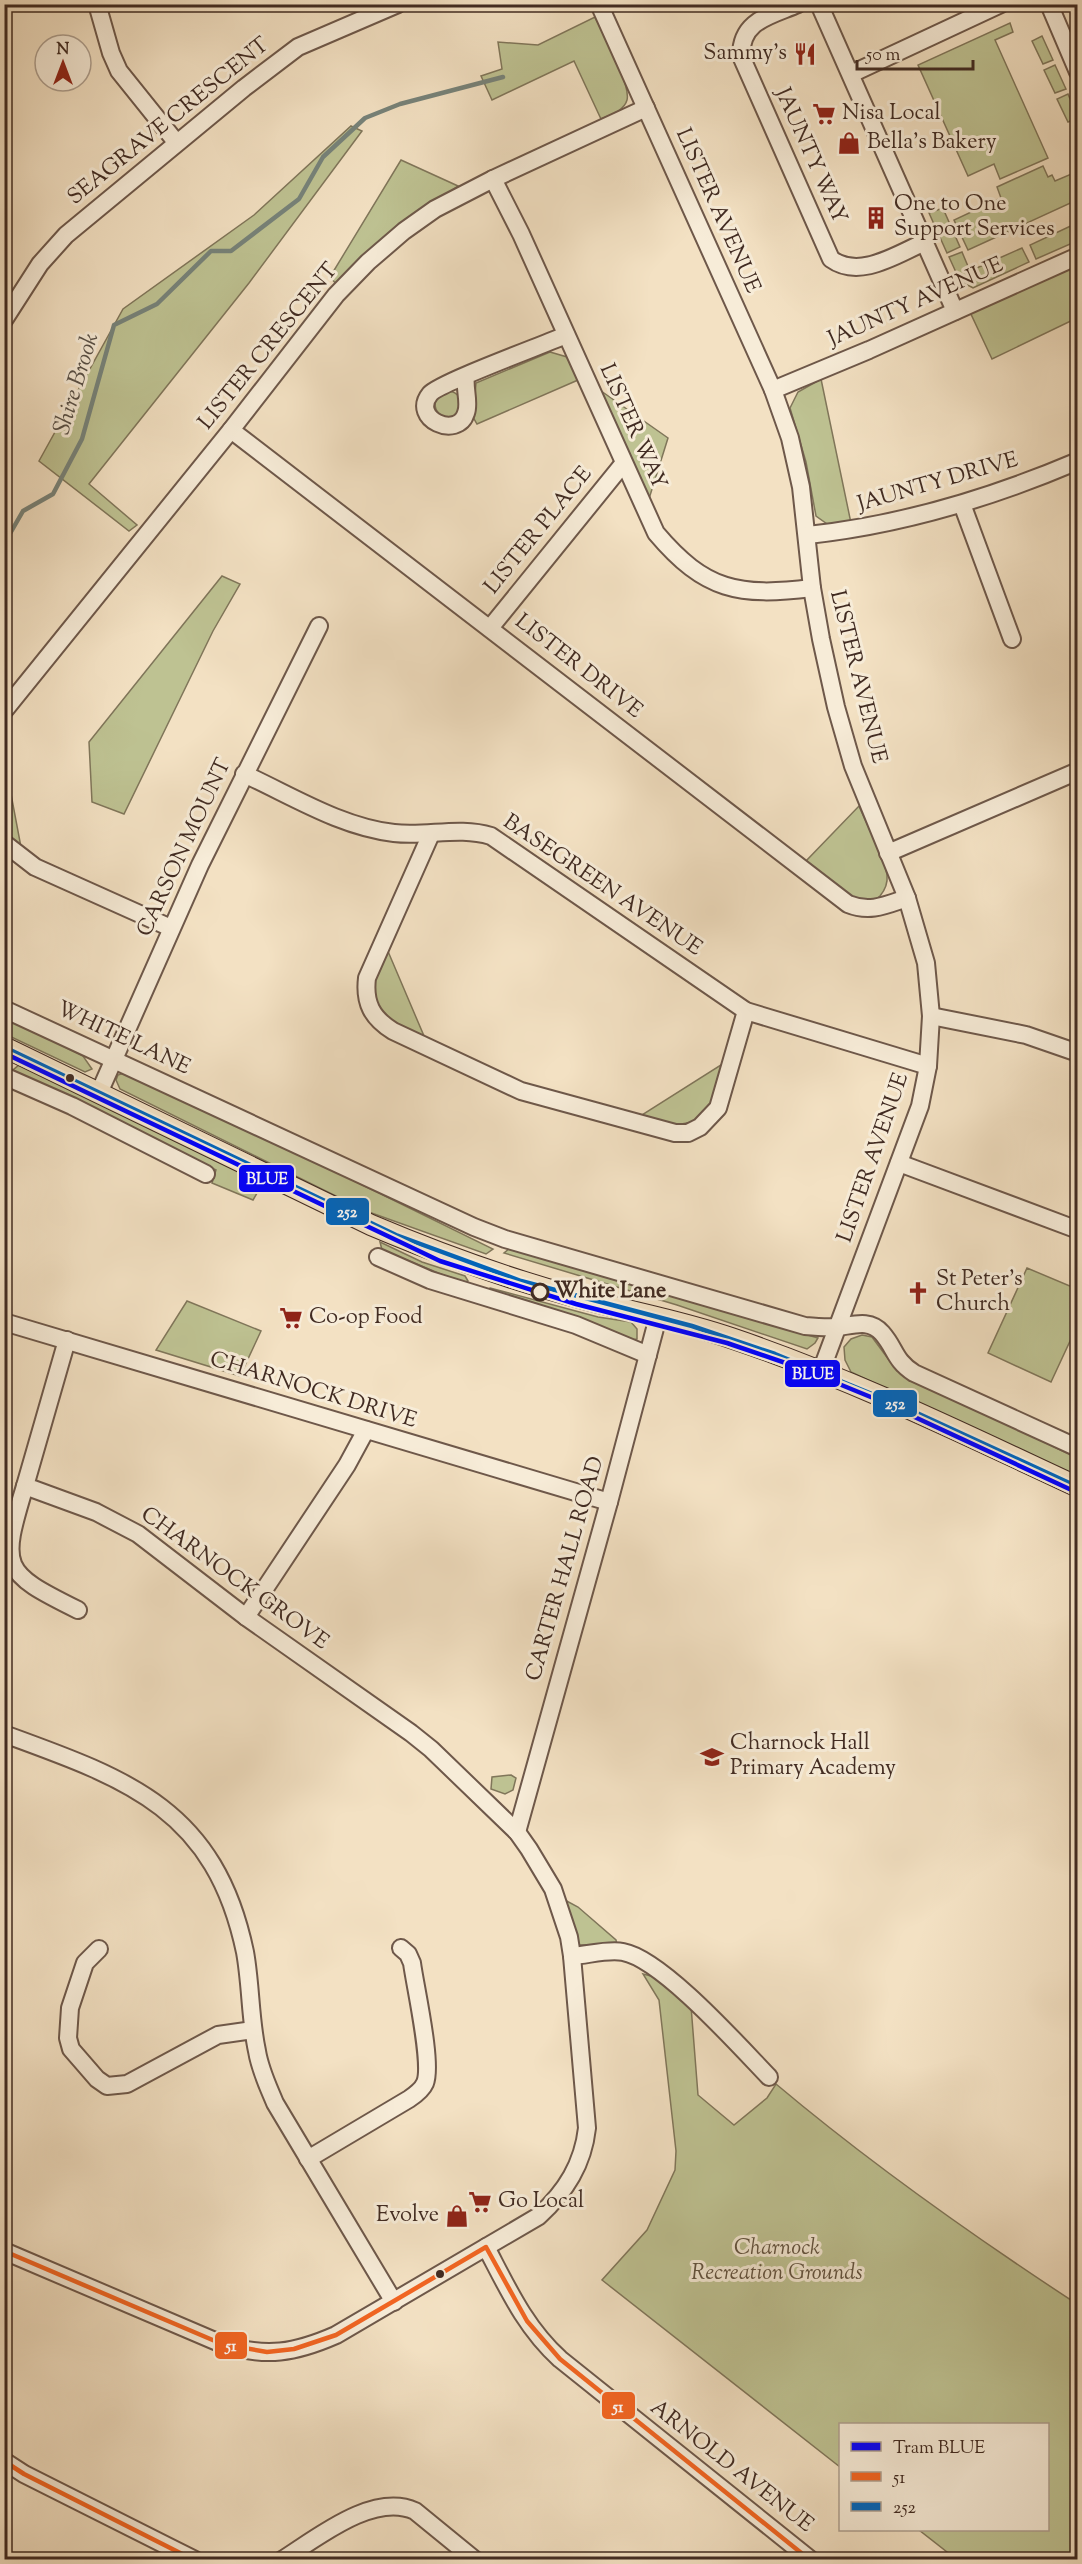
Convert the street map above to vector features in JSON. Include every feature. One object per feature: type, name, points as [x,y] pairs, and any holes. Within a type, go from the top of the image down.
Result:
[{"type":"main road","points":[[4,1047],[412,1243],[492,1273],[732,1338],[882,1396],[1077,1487]]},
{"type":"street","points":[[97,4],[119,71],[176,142]]},
{"type":"street","name":"SEAGRAVE CRESCENT","points":[[4,320],[40,264],[66,236],[176,142],[273,64],[298,47],[398,4]]},
{"type":"street","name":"LISTER AVENUE","points":[[599,4],[773,390],[790,438],[801,487],[812,588],[836,707],[853,766],[907,898],[926,963],[931,1016],[928,1066],[920,1106],[821,1371]]},
{"type":"street","name":"JAUNTY WAY","points":[[798,4],[759,20],[747,29],[741,43],[741,56],[831,259],[850,269],[866,267],[925,242]]},
{"type":"street","points":[[819,4],[955,311]]},
{"type":"street","points":[[851,74],[1002,4]]},
{"type":"street","points":[[1050,4],[1077,72]]},
{"type":"street","name":"LISTER CRESCENT","points":[[4,711],[231,430],[336,295],[368,262],[404,231],[435,209],[493,179],[646,108]]},
{"type":"street","name":"LISTER WAY","points":[[493,179],[521,234],[656,533],[687,567],[707,578],[749,592],[774,593],[812,588]]},
{"type":"street","name":"JAUNTY AVENUE","points":[[773,390],[1077,256]]},
{"type":"street","points":[[466,377],[566,335]]},
{"type":"street","name":"LISTER DRIVE","points":[[231,430],[848,904],[873,909],[907,898]]},
{"type":"street","name":"JAUNTY DRIVE","points":[[808,535],[853,530],[962,504],[1031,481],[1077,461]]},
{"type":"street","name":"LISTER PLACE","points":[[490,628],[623,464]]},
{"type":"street","points":[[962,504],[1011,639]]},
{"type":"street","name":"CARSON MOUNT","points":[[99,1093],[171,928],[244,774],[319,626]]},
{"type":"street","points":[[888,853],[1077,771]]},
{"type":"street","name":"BASEGREEN AVENUE","points":[[244,774],[357,826],[392,833],[431,834],[465,831],[490,836],[746,1011],[928,1066]]},
{"type":"street","points":[[431,834],[367,978],[365,993],[370,1010],[380,1023],[393,1031],[521,1091],[675,1133],[688,1132],[700,1127],[718,1108],[746,1011]]},
{"type":"street","points":[[4,843],[35,867],[171,928]]},
{"type":"street","name":"WHITE LANE","points":[[4,1009],[112,1061],[463,1222],[505,1239],[805,1326],[839,1327],[856,1323],[874,1327],[881,1332],[902,1365],[914,1374],[1077,1448]]},
{"type":"street","points":[[931,1016],[1026,1035],[1077,1053]]},
{"type":"street","points":[[4,1076],[72,1106],[206,1174]]},
{"type":"street","points":[[899,1163],[1077,1230]]},
{"type":"street","points":[[378,1257],[430,1280],[576,1325],[648,1354]]},
{"type":"street","name":"CARTER HALL ROAD","points":[[517,1832],[658,1317]]},
{"type":"street","name":"CHARNOCK DRIVE","points":[[4,1322],[609,1502]]},
{"type":"street","points":[[67,1340],[8,1543],[14,1570],[36,1589],[78,1610]]},
{"type":"street","points":[[246,1617],[347,1465],[366,1430]]},
{"type":"street","name":"CHARNOCK GROVE","points":[[4,2251],[222,2344],[245,2351],[267,2353],[287,2351],[315,2344],[394,2302],[526,2224],[549,2207],[565,2187],[585,2147],[586,2105],[569,1936],[553,1889],[517,1832],[411,1733],[246,1617],[131,1530],[73,1502],[25,1486]]},
{"type":"street","points":[[4,1734],[67,1756],[127,1784],[162,1806],[188,1829],[208,1857],[219,1876],[236,1919],[247,1964],[253,2030],[264,2078],[275,2103],[394,2302]]},
{"type":"street","points":[[308,2159],[409,2099],[419,2092],[425,2083],[426,2057],[412,1963],[402,1947]]},
{"type":"street","points":[[99,1949],[85,1963],[70,2008],[68,2038],[71,2049],[97,2079],[107,2086],[127,2084],[218,2035],[253,2030]]},
{"type":"street","points":[[572,1956],[622,1952],[639,1958],[662,1973],[709,2015],[769,2078]]},
{"type":"street","name":"ARNOLD AVENUE","points":[[486,2247],[520,2312],[540,2340],[560,2359],[811,2559]]},
{"type":"street","points":[[4,2461],[24,2474],[195,2559]]},
{"type":"street","points":[[282,2559],[353,2517],[380,2507],[392,2506],[406,2507],[415,2511],[475,2559]]},
{"type":"green space","points":[[595,17],[625,83],[627,100],[620,110],[601,119],[574,61],[492,100],[481,76],[502,69],[498,42],[538,45]]},
{"type":"green space","points":[[1010,23],[1013,32],[995,40],[1048,158],[1000,179],[994,164],[968,176],[918,65]]},
{"type":"green space","points":[[1042,36],[1053,60],[1043,64],[1032,41]]},
{"type":"green space","points":[[1055,65],[1066,89],[1055,93],[1044,70]]},
{"type":"green space","points":[[1068,94],[1078,118],[1068,122],[1057,99]]},
{"type":"green space","points":[[351,126],[362,131],[249,283],[89,484],[137,525],[129,531],[39,461],[123,309],[254,215]]},
{"type":"green space","points":[[401,160],[458,186],[429,206],[337,285],[330,277]]},
{"type":"green space","points":[[1043,166],[1048,177],[1052,175],[1055,181],[1076,172],[1077,200],[968,250],[954,220],[1001,198],[997,187]]},
{"type":"green space","points":[[940,209],[945,213],[960,247],[947,253],[929,213]]},
{"type":"green space","points":[[1077,223],[1077,241],[1036,259],[1030,245]]},
{"type":"green space","points":[[1022,248],[1029,262],[973,288],[960,281],[949,257],[962,252],[970,271]]},
{"type":"green space","points":[[1077,264],[1077,318],[992,359],[970,312]]},
{"type":"green space","points":[[550,352],[567,357],[578,380],[477,424],[473,417],[476,383]]},
{"type":"green space","points":[[821,379],[851,523],[830,526],[816,516],[806,462],[790,408],[798,392]]},
{"type":"green space","points":[[594,386],[668,438],[648,502]]},
{"type":"green space","points":[[448,391],[457,395],[461,404],[457,413],[448,417],[439,413],[435,404],[439,395]]},
{"type":"green space","points":[[222,576],[240,584],[213,631],[124,814],[92,802],[89,742]]},
{"type":"green space","points":[[4,757],[21,847],[5,833]]},
{"type":"green space","points":[[859,806],[887,875],[887,884],[880,896],[872,900],[852,896],[806,861]]},
{"type":"green space","points":[[387,949],[424,1036],[395,1023],[375,1001],[374,979]]},
{"type":"green space","points":[[5,1017],[83,1056],[92,1069],[85,1072],[5,1034]]},
{"type":"green space","points":[[724,1063],[714,1099],[702,1116],[694,1121],[676,1124],[637,1118]]},
{"type":"green space","points":[[19,1065],[263,1183],[253,1200],[212,1183],[216,1170],[49,1091],[13,1070]]},
{"type":"green space","points":[[124,1073],[269,1139],[493,1249],[486,1254],[366,1211],[120,1089],[116,1080],[118,1075]]},
{"type":"green space","points":[[380,1242],[422,1262],[465,1276],[468,1281],[463,1283],[382,1250]]},
{"type":"green space","points":[[510,1248],[818,1338],[807,1349],[677,1305],[504,1253]]},
{"type":"green space","points":[[1027,1268],[1077,1289],[1077,1326],[1051,1382],[988,1353]]},
{"type":"green space","points":[[490,1288],[598,1317],[631,1322],[637,1329],[637,1339],[633,1340],[487,1291]]},
{"type":"green space","points":[[187,1301],[261,1331],[240,1376],[156,1350]]},
{"type":"green space","points":[[862,1335],[872,1337],[897,1371],[1077,1458],[1077,1478],[851,1372],[845,1360],[844,1347],[851,1339]]},
{"type":"green space","points":[[511,1775],[516,1778],[513,1790],[505,1794],[491,1789],[492,1777]]},
{"type":"green space","points":[[563,1899],[578,1907],[616,1940],[617,1945],[577,1945]]},
{"type":"green space","name":"Charnock Recreation Grounds","points":[[643,1974],[655,1977],[691,2006],[698,2095],[734,2125],[767,2098],[776,2084],[848,2143],[923,2198],[1077,2304],[1077,2559],[956,2559],[920,2531],[1049,2531],[1049,2423],[839,2423],[839,2466],[602,2280],[647,2230],[675,2170],[676,2151],[659,2000]]},
{"type":"waterway","name":"Shire Brook","points":[[4,544],[23,511],[53,494],[82,439],[114,325],[157,304],[211,251],[231,251],[299,199],[323,157],[365,118],[400,104],[503,77]]},
{"type":"tram line","name":"BLUE","points":[[4,1053],[440,1261],[576,1304],[727,1343],[800,1368],[878,1400],[1078,1493]]},
{"type":"transit line","name":"252","points":[[4,1047],[396,1235],[521,1281],[692,1326],[775,1354],[906,1408],[1078,1487]]},
{"type":"transit line","name":"51","points":[[4,2251],[222,2344],[267,2352],[294,2349],[336,2335],[486,2247],[527,2321],[560,2359],[810,2560]]},
{"type":"transit line","name":"51","points":[[4,2461],[24,2474],[194,2560]]},
{"type":"place","name":"Sammy's","points":[[805,54]]},
{"type":"place","name":"Nisa Local","points":[[824,114]]},
{"type":"place","name":"Bella’s Bakery","points":[[849,143]]},
{"type":"place","name":"One to One Support Services","points":[[876,218]]},
{"type":"place","name":"White Lane","points":[[540,1292]]},
{"type":"place","name":"St Peter’s Church","points":[[918,1293]]},
{"type":"place","name":"Co-op Food","points":[[291,1318]]},
{"type":"place","name":"Charnock Hall Primary Academy","points":[[712,1757]]},
{"type":"place","name":"Go Local","points":[[480,2202]]},
{"type":"place","name":"Evolve","points":[[457,2216]]}]
